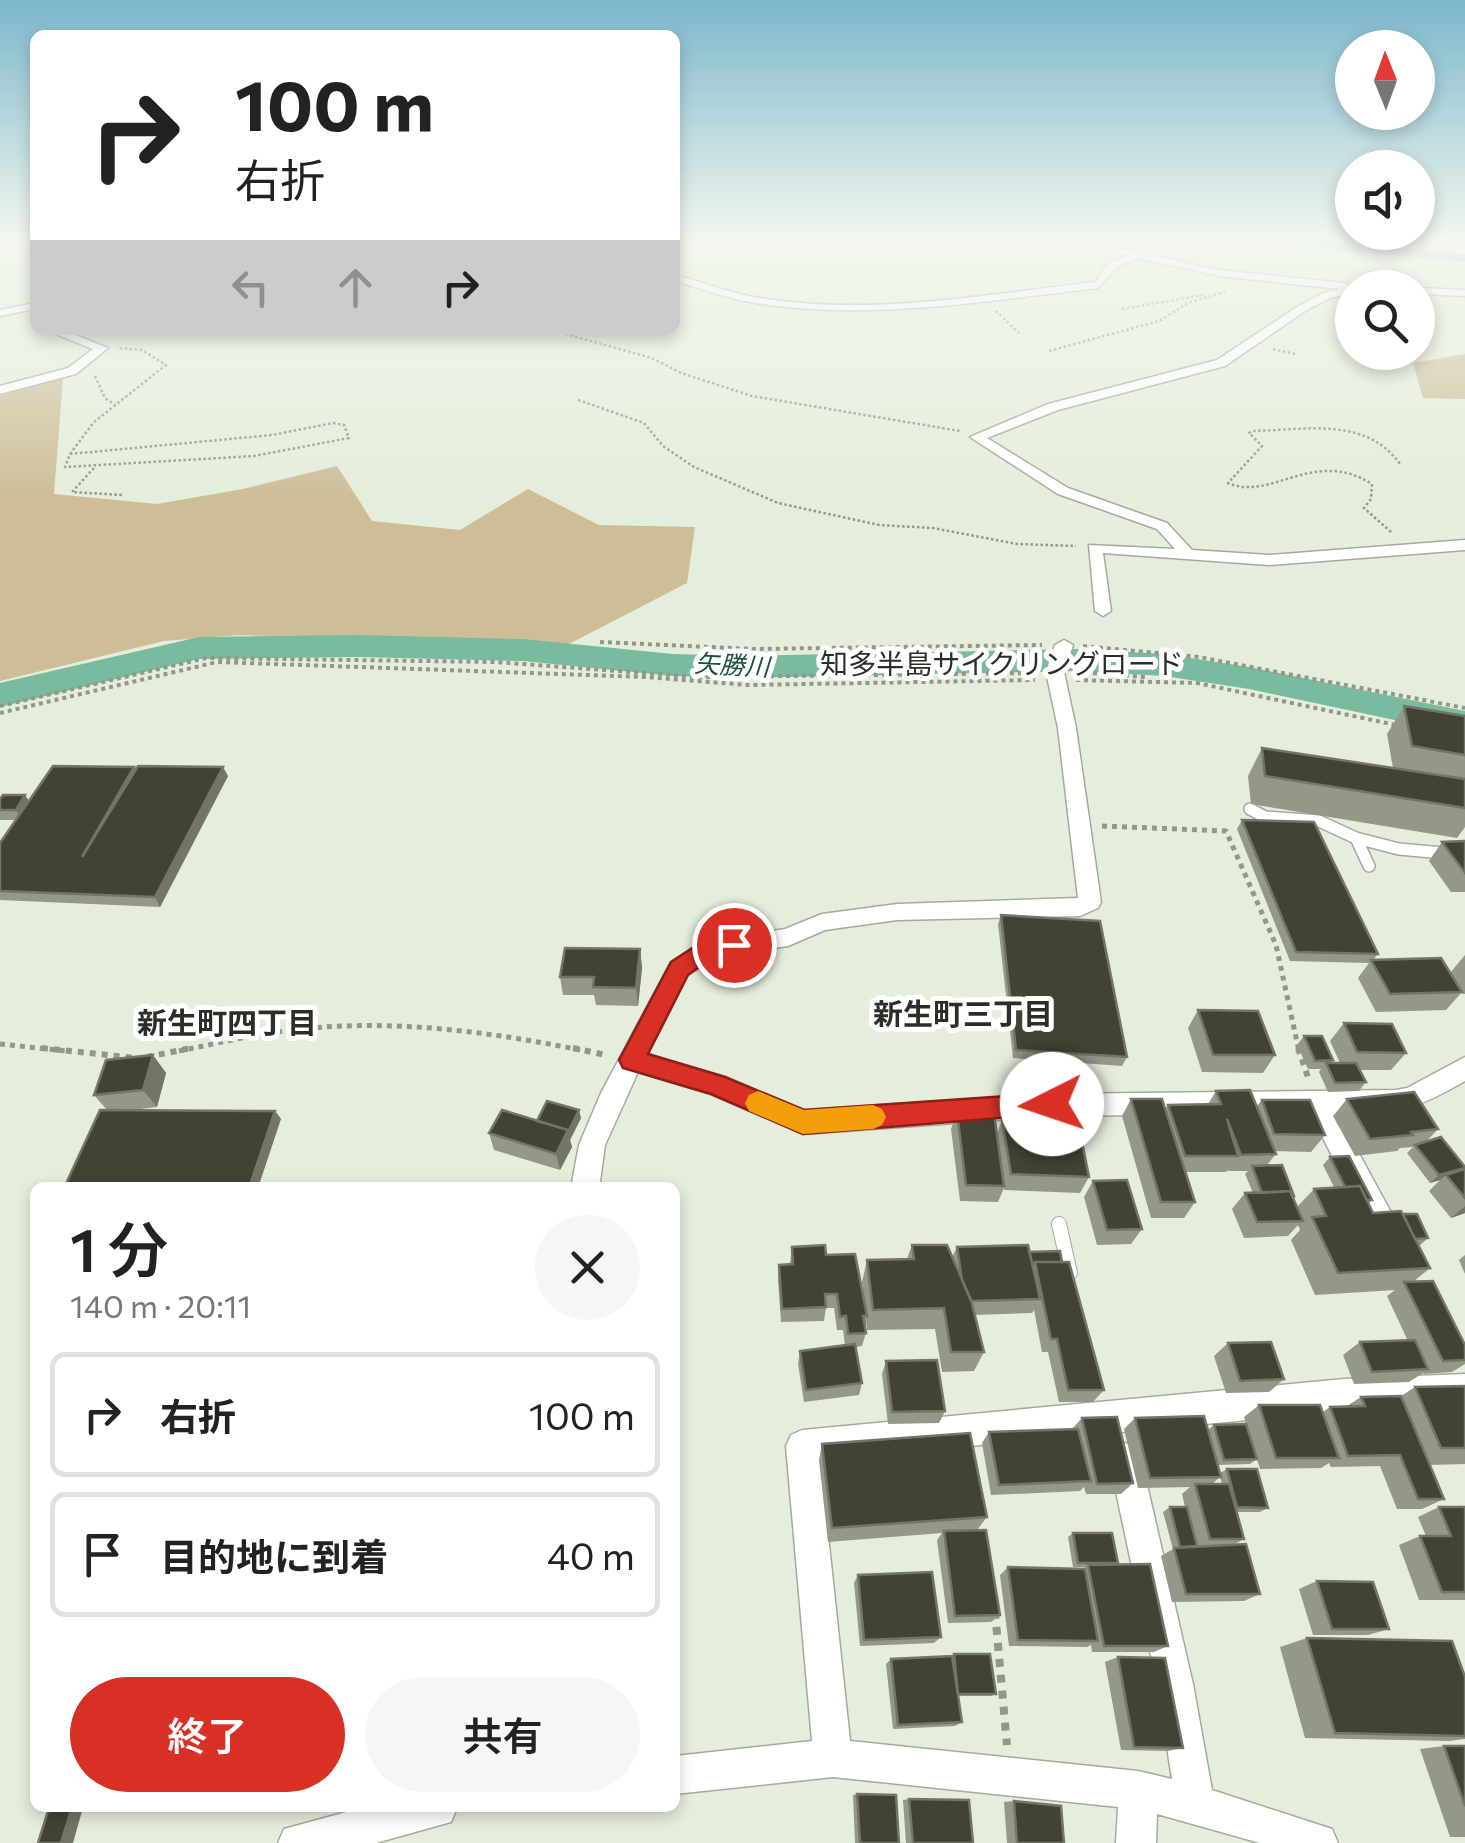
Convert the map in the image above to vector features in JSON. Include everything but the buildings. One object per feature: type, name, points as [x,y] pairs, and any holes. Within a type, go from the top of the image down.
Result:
[{"type":"street","points":[[977,438],[1053,407],[1221,363],[1274,327]]},
{"type":"street","points":[[0,390],[72,371],[102,347],[67,335]]},
{"type":"street","points":[[977,438],[1063,491],[1162,526],[1186,552]]},
{"type":"street","points":[[1103,611],[1094,548],[1269,560],[1465,544]]},
{"type":"street","points":[[586,1182],[592,1145],[679,968],[708,949],[788,937],[822,922],[898,912],[1080,908],[1090,902],[1056,674],[1064,645]]},
{"type":"street","points":[[632,1060],[716,1085],[803,1122],[1052,1104],[1412,1098],[1465,1068]]},
{"type":"street","points":[[1316,1102],[1400,1257]]},
{"type":"street","points":[[833,1758],[802,1446],[1109,1412],[1344,1395],[1462,1377]]},
{"type":"street","points":[[1109,1412],[1175,1684],[1195,1803]]},
{"type":"street","points":[[680,1774],[833,1758],[1138,1790],[1195,1803],[1318,1843]]},
{"type":"street","points":[[1136,1843],[1138,1790]]},
{"type":"street","points":[[298,1843],[421,1812]]},
{"type":"lane","points":[[1250,809],[1265,817],[1319,821],[1356,838],[1399,849],[1465,855]]},
{"type":"lane","points":[[1356,838],[1369,866]]},
{"type":"lane","points":[[1059,1224],[1072,1281]]},
{"type":"path","points":[[1013,327],[1019,333]]},
{"type":"path","points":[[1050,351],[1137,327]]},
{"type":"path","points":[[569,335],[652,358],[681,373],[752,396],[936,425],[977,438]]},
{"type":"path","points":[[70,454],[272,435],[333,423],[344,425],[348,438],[336,444],[254,456],[64,467],[70,454],[85,431],[166,365],[142,350],[102,347]]},
{"type":"path","points":[[90,358],[103,395],[116,404]]},
{"type":"path","points":[[578,400],[644,423],[663,446],[694,468],[778,503],[879,525],[933,528],[1017,544],[1094,548]]},
{"type":"path","points":[[1400,464],[1380,440],[1369,436],[1320,431],[1249,432],[1262,446],[1228,483],[1242,489],[1326,468],[1352,472],[1372,484],[1371,499],[1364,508],[1414,548]]},
{"type":"path","points":[[96,466],[72,492],[122,495]]},
{"type":"path","name":"知多半島サイクリングロード","points":[[0,710],[217,662],[645,677],[748,685],[1056,674],[1155,680],[1248,692],[1396,725]]},
{"type":"path","points":[[1081,824],[1226,831],[1276,944],[1300,1061],[1316,1102]]},
{"type":"path","points":[[0,1044],[138,1058],[301,1029],[384,1028],[530,1040],[632,1060]]},
{"type":"path","points":[[993,1600],[1010,1777]]},
{"type":"shaded area","points":[[1465,354],[1465,399],[1423,398],[1415,370],[1435,370],[1435,359]]},
{"type":"shaded area","points":[[63,378],[54,494],[157,504],[243,489],[337,466],[372,521],[460,530],[528,489],[599,525],[695,527],[687,583],[565,646],[239,635],[164,641],[0,681],[0,396]]},
{"type":"waterway","name":"矢勝川","points":[[0,695],[199,648],[358,646],[523,650],[673,665],[744,667],[1075,660],[1164,665],[1249,678],[1465,723]]},
{"type":"slow traffic","points":[[758,1103],[803,1122],[873,1117]]},
{"type":"district","name":"新生町三丁目","points":[[963,1012]]},
{"type":"district","name":"新生町四丁目","points":[[227,1021]]},
{"type":"route","points":[[734,945],[708,949],[679,968],[632,1060],[716,1085],[803,1122],[1052,1104]]}]
